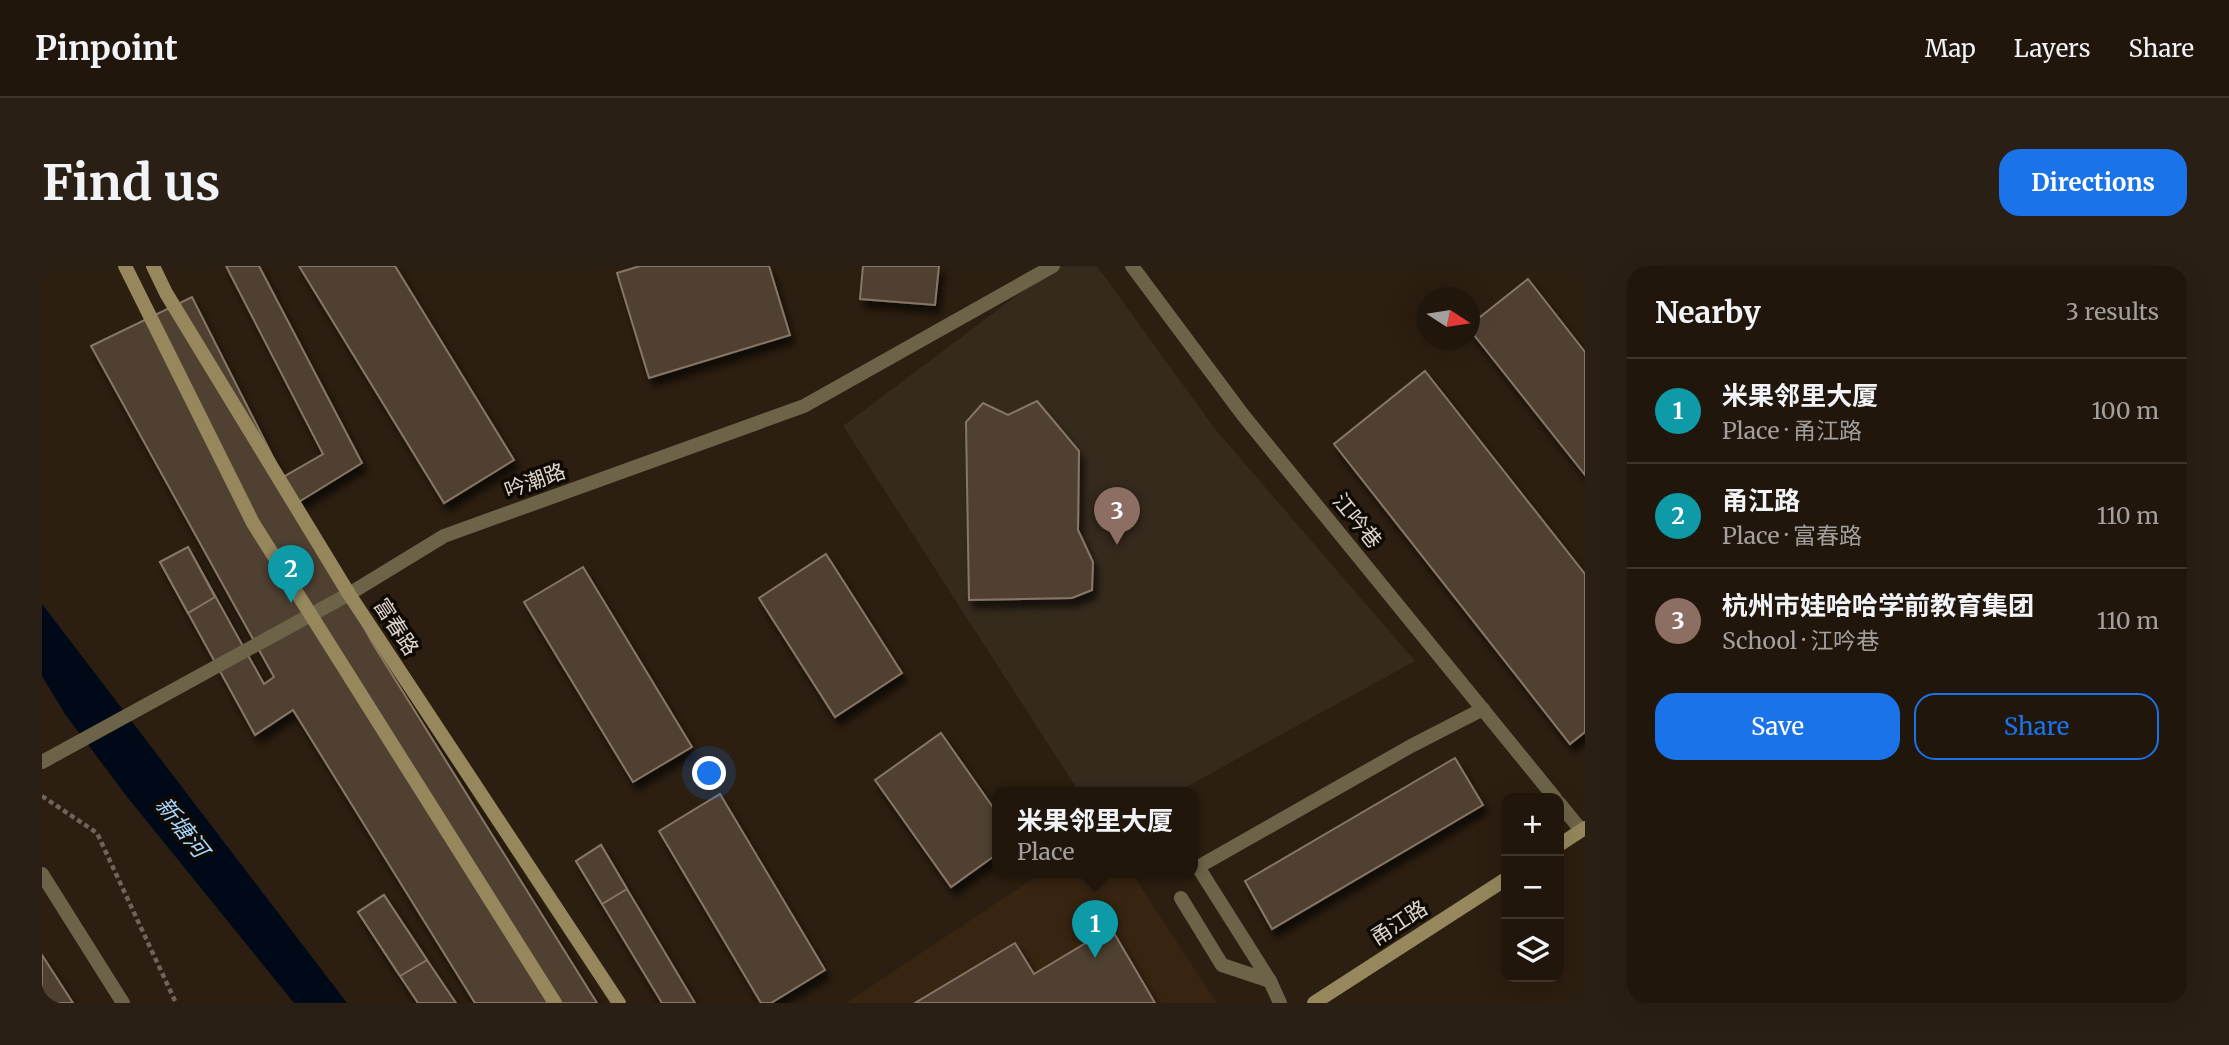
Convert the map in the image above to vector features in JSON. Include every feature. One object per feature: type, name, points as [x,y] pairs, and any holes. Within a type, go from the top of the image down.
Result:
[{"type":"street","points":[[125,266],[253,523],[555,1003]]},
{"type":"street","name":"富春路","points":[[153,266],[166,293],[349,594],[619,1003]]},
{"type":"street","name":"吟潮路","points":[[42,762],[349,594],[444,536],[804,406],[1053,266]]},
{"type":"street","name":"江吟巷","points":[[1132,266],[1243,415],[1551,793]]},
{"type":"street","points":[[1280,1003],[1270,981],[1198,867],[1411,746],[1483,709]]},
{"type":"street","points":[[1564,808],[1583,829],[1564,842]]},
{"type":"street","points":[[42,874],[123,1003]]},
{"type":"street","name":"甬江路","points":[[1314,1003],[1501,881]]},
{"type":"street","points":[[1181,898],[1222,965],[1270,981]]},
{"type":"path","points":[[42,796],[97,833],[176,1003]]},
{"type":"shaded area","points":[[1056,266],[1097,266],[1215,429],[1415,661],[1186,787],[1076,787],[843,426]]},
{"type":"shaded area","points":[[1034,878],[1135,878],[1217,1003],[846,1003]]},
{"type":"water","name":"新塘河","points":[[42,604],[347,1003],[294,1003],[128,798],[65,714],[42,676]]},
{"type":"building","points":[[226,266],[259,266],[362,463],[297,503],[373,644],[597,1003],[475,1003],[293,710],[255,735],[160,562],[188,547],[264,684],[274,677],[91,346],[192,297],[283,477],[323,454]]},
{"type":"building","points":[[299,266],[395,266],[514,460],[444,503]]},
{"type":"building","points":[[640,266],[769,266],[790,335],[649,378],[617,273]]},
{"type":"building","points":[[863,266],[939,266],[935,305],[860,299]]},
{"type":"building","points":[[1528,279],[1585,352],[1585,475],[1480,343],[1480,317]]},
{"type":"building","points":[[1425,371],[1585,574],[1585,732],[1570,744],[1334,444]]},
{"type":"building","points":[[1037,401],[1079,451],[1078,530],[1093,562],[1092,590],[1072,598],[969,600],[966,422],[983,403],[1008,415]]},
{"type":"building","points":[[188,547],[215,597],[188,613],[160,562]]},
{"type":"building","points":[[826,554],[902,673],[835,717],[759,598]]},
{"type":"building","points":[[583,567],[692,747],[633,782],[524,602]]},
{"type":"building","points":[[941,733],[992,806],[992,858],[951,887],[875,780]]},
{"type":"building","points":[[1455,758],[1483,805],[1272,929],[1245,881]]},
{"type":"building","points":[[720,794],[825,970],[771,1003],[761,1003],[659,831]]},
{"type":"building","points":[[601,845],[695,1003],[662,1003],[576,861]]},
{"type":"building","points":[[601,845],[627,889],[602,904],[576,861]]},
{"type":"building","points":[[384,895],[456,1003],[418,1003],[358,912]]},
{"type":"building","points":[[384,895],[427,960],[400,976],[358,912]]},
{"type":"building","points":[[1111,928],[1155,1003],[915,1003],[1015,943],[1034,974]]},
{"type":"building","points":[[42,955],[73,1003],[42,1003]]},
{"type":"place","name":"杭州市娃哈哈学前教育集团","points":[[1117,545]]},
{"type":"place","name":"甬江路","points":[[291,603]]},
{"type":"place","name":"米果邻里大厦","points":[[1095,958]]}]
